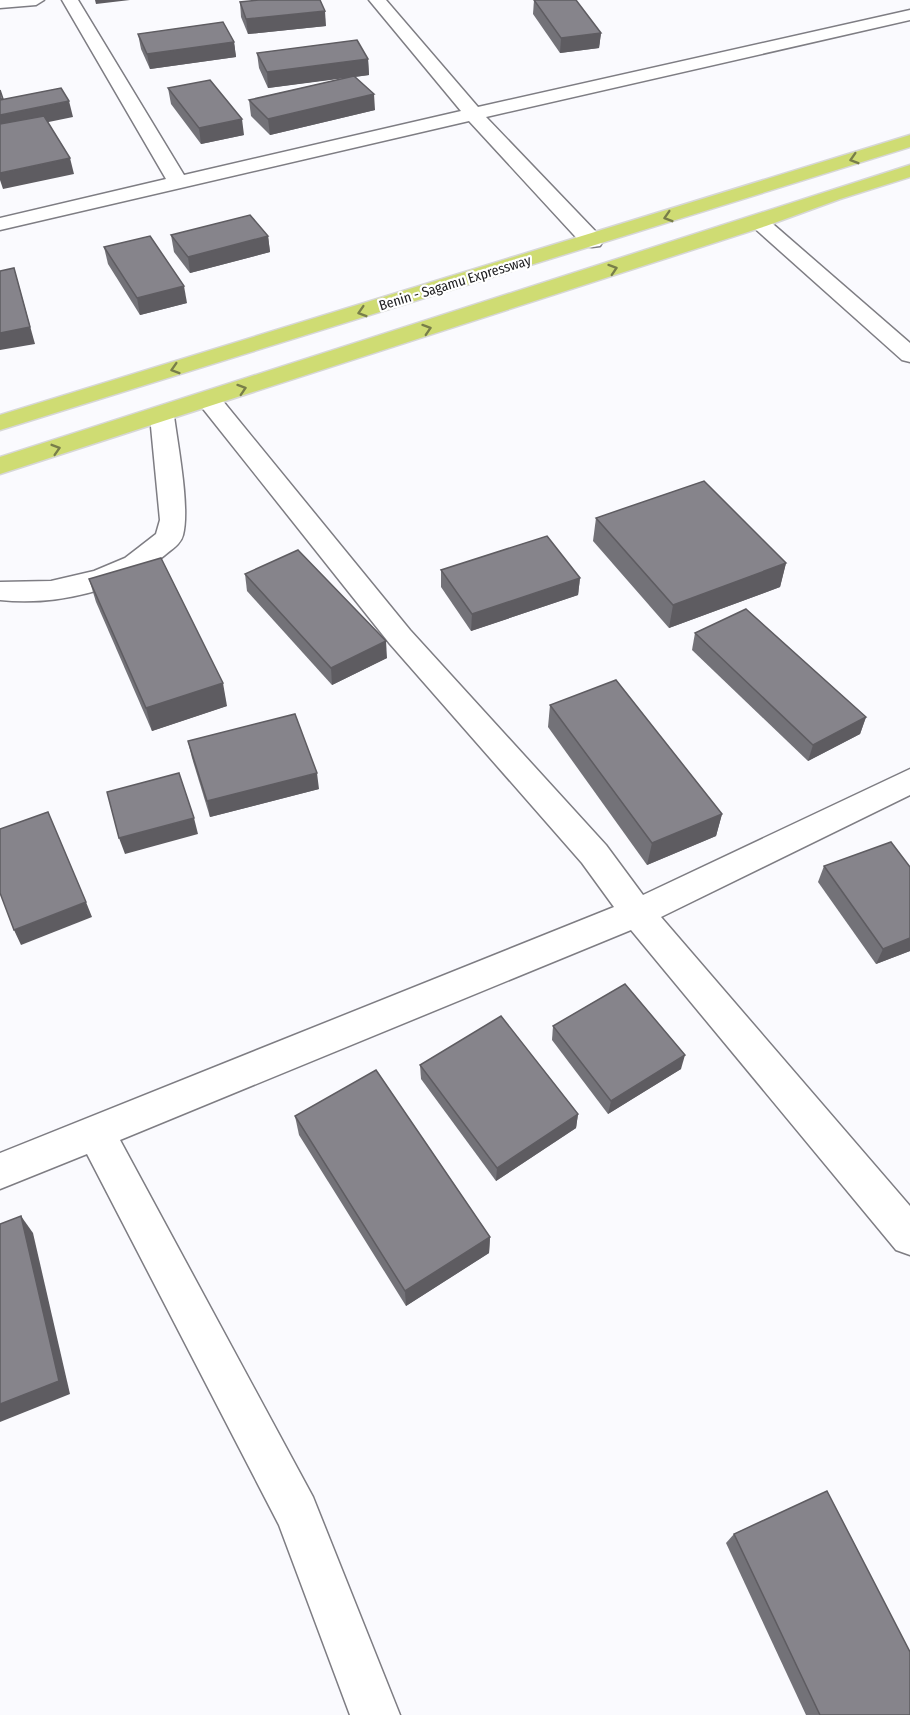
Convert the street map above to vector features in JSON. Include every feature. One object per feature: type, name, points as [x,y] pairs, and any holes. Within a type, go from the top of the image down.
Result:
[{"type":"highway","name":"Benin - Sagamu Expressway","points":[[0,423],[910,141]]},
{"type":"highway","points":[[0,466],[162,416],[910,171]]},
{"type":"street","points":[[0,3],[36,0]]},
{"type":"street","points":[[70,0],[178,183]]},
{"type":"street","points":[[377,0],[474,115],[592,241]]},
{"type":"street","points":[[0,224],[736,53],[910,15]]},
{"type":"street","points":[[759,222],[910,355]]},
{"type":"street","points":[[209,400],[400,637],[594,854],[637,913],[910,1236]]},
{"type":"street","points":[[0,591],[12,593],[75,587],[136,563],[169,538],[172,520],[162,416]]},
{"type":"street","points":[[0,1172],[637,913],[910,781]]},
{"type":"street","points":[[96,1133],[297,1513],[375,1715]]},
{"type":"building","points":[[320,0],[325,11],[246,19],[240,2]]},
{"type":"building","points":[[534,0],[576,0],[601,33],[561,38]]},
{"type":"building","points":[[223,22],[234,42],[147,54],[138,34]]},
{"type":"building","points":[[357,40],[368,59],[267,72],[257,53]]},
{"type":"building","points":[[354,76],[374,94],[268,119],[249,100]]},
{"type":"building","points":[[210,80],[242,119],[199,128],[168,88]]},
{"type":"building","points":[[61,88],[69,101],[0,115],[0,100]]},
{"type":"building","points":[[44,116],[70,158],[0,173],[0,124]]},
{"type":"building","points":[[250,215],[268,236],[188,257],[171,235]]},
{"type":"building","points":[[150,236],[184,286],[137,298],[104,247]]},
{"type":"building","points":[[14,268],[30,327],[0,333],[0,271]]},
{"type":"building","points":[[704,481],[786,563],[673,605],[596,518]]},
{"type":"building","points":[[547,536],[580,578],[472,614],[441,570]]},
{"type":"building","points":[[298,550],[386,641],[331,668],[245,574]]},
{"type":"building","points":[[161,558],[223,683],[146,708],[89,579]]},
{"type":"building","points":[[746,609],[866,717],[813,745],[695,633]]},
{"type":"building","points":[[616,680],[722,814],[652,843],[550,705]]},
{"type":"building","points":[[295,714],[317,773],[207,801],[188,741]]},
{"type":"building","points":[[179,773],[194,818],[119,838],[107,792]]},
{"type":"building","points":[[48,812],[86,902],[14,930],[0,893],[0,829]]},
{"type":"building","points":[[891,842],[910,867],[910,938],[883,949],[824,866]]},
{"type":"building","points":[[625,984],[685,1055],[611,1101],[553,1026]]},
{"type":"building","points":[[501,1016],[578,1114],[497,1168],[420,1065]]},
{"type":"building","points":[[376,1070],[490,1237],[405,1291],[295,1116]]},
{"type":"building","points":[[21,1216],[59,1381],[0,1404],[0,1224]]},
{"type":"building","points":[[827,1491],[910,1652],[910,1715],[820,1715],[734,1534]]}]
